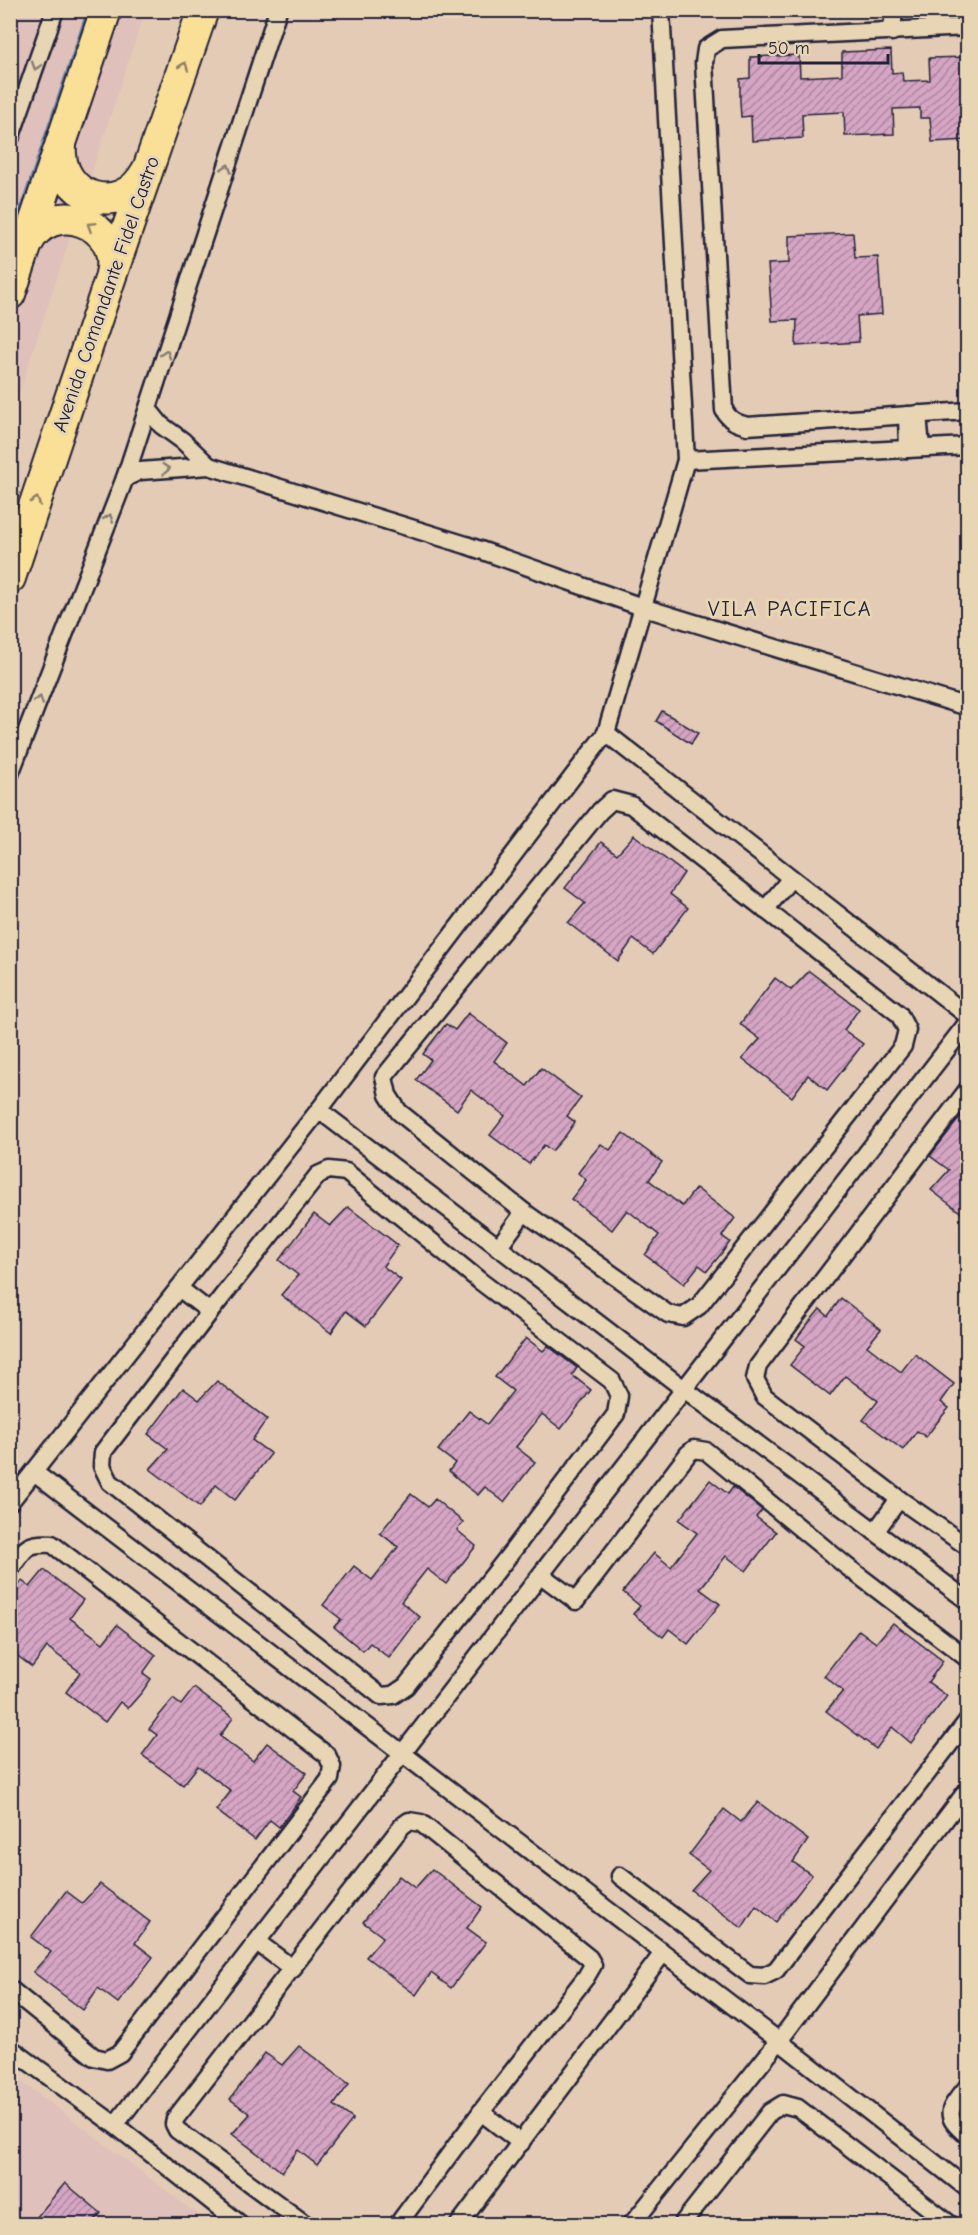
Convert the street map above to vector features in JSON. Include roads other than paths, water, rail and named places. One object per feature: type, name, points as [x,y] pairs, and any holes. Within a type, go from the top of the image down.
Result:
[{"type":"highway","points":[[10,294],[106,10]]},
{"type":"highway","name":"Avenida Comandante Fidel Castro","points":[[10,578],[203,10]]},
{"type":"highway","points":[[61,144],[61,160],[65,173],[79,190],[91,196],[113,198],[126,193],[142,179],[149,166]]},
{"type":"highway","points":[[26,247],[39,229],[53,221],[68,218],[83,221],[96,228],[106,240],[112,254],[111,276]]},
{"type":"street","points":[[10,138],[55,10]]},
{"type":"street","points":[[10,774],[125,478],[278,10]]},
{"type":"street","points":[[10,1502],[319,1110],[606,733],[686,460],[662,10]]},
{"type":"street","points":[[892,32],[894,10]]},
{"type":"street","points":[[968,27],[722,39],[706,49],[704,63],[724,410],[728,417],[747,426],[968,411]]},
{"type":"street","points":[[148,409],[161,425],[183,441],[209,466]]},
{"type":"street","points":[[912,414],[915,449]]},
{"type":"street","points":[[686,460],[968,446]]},
{"type":"street","points":[[125,478],[140,471],[209,466],[466,545],[642,607],[968,707]]},
{"type":"street","points":[[606,733],[968,1016]]},
{"type":"street","points":[[612,800],[632,805],[765,910],[898,1014],[907,1030],[903,1046],[699,1306],[683,1317],[668,1314],[524,1212],[399,1112],[387,1095],[384,1077],[612,800]]},
{"type":"street","points":[[765,910],[790,878]]},
{"type":"street","points":[[115,2125],[968,1023]]},
{"type":"street","points":[[968,1089],[758,1365],[755,1379],[764,1396],[899,1499],[968,1547]]},
{"type":"street","points":[[319,1110],[498,1248],[968,1602]]},
{"type":"street","points":[[329,1170],[346,1172],[480,1281],[612,1381],[619,1396],[616,1414],[406,1686],[393,1695],[381,1696],[110,1482],[102,1466],[103,1452],[210,1312],[318,1175],[329,1170]]},
{"type":"street","points":[[498,1248],[524,1212]]},
{"type":"street","points":[[179,1288],[210,1312]]},
{"type":"street","points":[[541,1575],[576,1601],[688,1454],[694,1449],[706,1451],[845,1564],[968,1659]]},
{"type":"street","points":[[34,1472],[968,2189]]},
{"type":"street","points":[[874,1532],[899,1499]]},
{"type":"street","points":[[10,1570],[28,1546],[38,1543],[52,1544],[327,1755],[332,1766],[330,1779],[120,2053],[107,2060],[94,2057],[10,1989]]},
{"type":"street","points":[[620,1875],[750,1975],[764,1976],[776,1970],[968,1720]]},
{"type":"street","points":[[632,2224],[779,2042],[968,1789]]},
{"type":"street","points":[[305,2224],[177,2130],[174,2124],[175,2118],[402,1826],[409,1821],[421,1823],[590,1958],[593,1965],[398,2224]]},
{"type":"street","points":[[257,1942],[293,1969]]},
{"type":"street","points":[[459,2224],[663,1953]]},
{"type":"street","points":[[10,2048],[115,2125],[240,2224]]},
{"type":"street","points":[[968,2086],[950,2108],[949,2117],[954,2125],[968,2136]]},
{"type":"street","points":[[682,2224],[770,2112],[783,2104],[798,2108],[950,2224]]},
{"type":"street","points":[[481,2112],[521,2143]]},
{"type":"waterway","points":[[10,244],[89,10]]},
{"type":"district","name":"VILA PACIFICA","points":[[790,609]]}]
